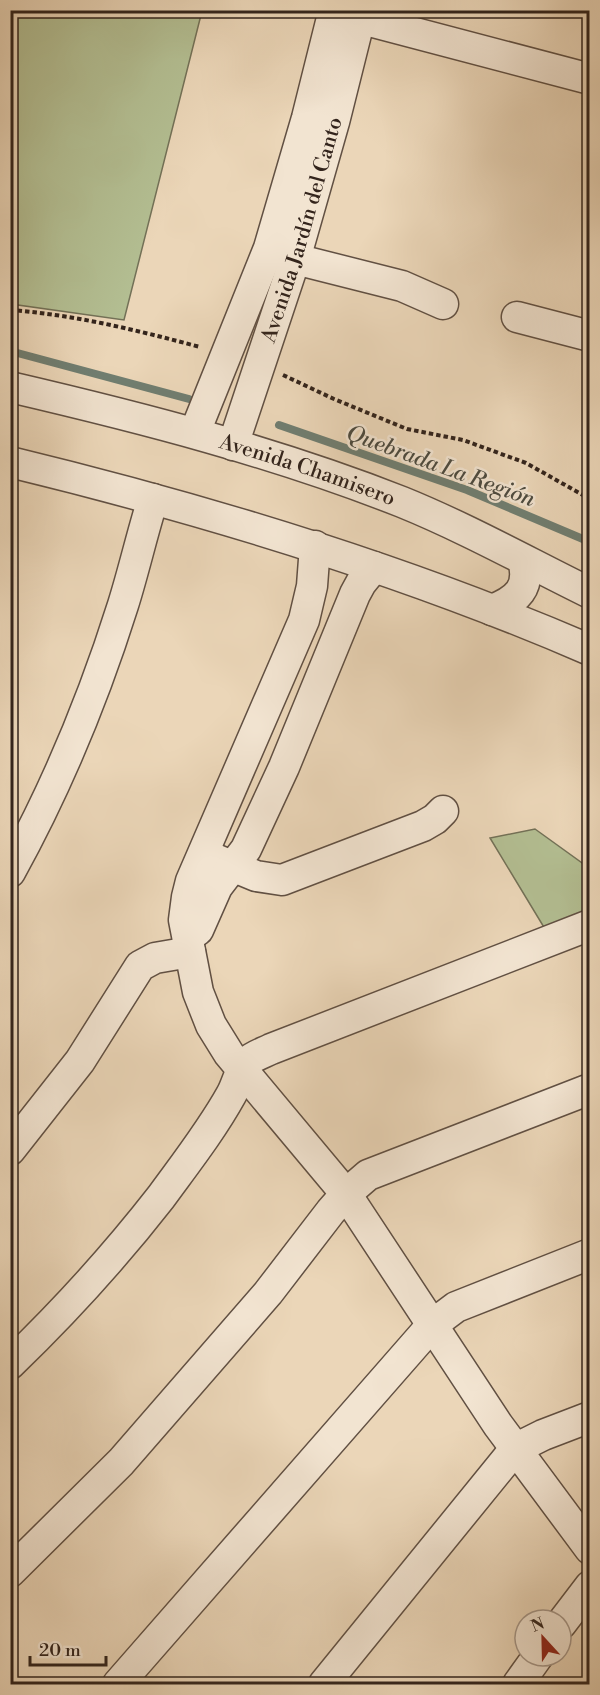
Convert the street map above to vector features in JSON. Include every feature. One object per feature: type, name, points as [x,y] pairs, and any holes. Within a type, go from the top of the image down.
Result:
[{"type":"street","points":[[347,13],[590,79]]},
{"type":"street","name":"Avenida Jardín del Canto","points":[[233,445],[261,364],[307,118],[347,13]]},
{"type":"street","points":[[282,254],[402,286],[443,304]]},
{"type":"street","name":"Avenida Jardín del Canto","points":[[195,432],[226,354],[282,254]]},
{"type":"street","points":[[517,317],[590,336]]},
{"type":"street","name":"Avenida Chamisero","points":[[10,387],[195,432],[340,479],[449,522],[590,593]]},
{"type":"street","points":[[10,462],[153,499],[315,546],[492,610],[590,650]]},
{"type":"street","points":[[10,872],[48,799],[90,701],[124,604],[153,499]]},
{"type":"street","points":[[315,546],[312,586],[304,620],[202,854],[187,897],[184,914],[202,1006],[217,1037],[242,1070],[346,1194],[515,1449],[590,1549]]},
{"type":"street","points":[[492,610],[510,602],[521,590],[526,574],[523,560]]},
{"type":"street","points":[[10,1150],[80,1061],[141,966],[189,944],[198,930],[218,887],[246,849],[284,767],[358,588],[374,567]]},
{"type":"street","points":[[202,854],[256,876],[282,880],[423,826],[435,819],[442,811]]},
{"type":"street","points":[[10,1364],[110,1259],[160,1198],[198,1146],[226,1103],[242,1070],[251,1059],[271,1049],[590,925]]},
{"type":"street","points":[[10,1572],[121,1461],[268,1293],[346,1194],[368,1175],[590,1089]]},
{"type":"street","points":[[118,1684],[432,1325],[456,1307],[590,1254]]},
{"type":"street","points":[[324,1684],[515,1449],[543,1435],[590,1417]]},
{"type":"street","points":[[573,1608],[590,1586]]},
{"type":"street","points":[[518,1684],[529,1668]]},
{"type":"path","points":[[10,310],[44,312],[112,324],[226,354]]},
{"type":"path","points":[[261,364],[334,399],[406,429],[463,440],[526,463],[590,499]]},
{"type":"green space","points":[[11,10],[202,11],[124,320],[11,304]]},
{"type":"green space","points":[[535,829],[590,871],[589,911],[545,929],[490,838]]},
{"type":"waterway","name":"Quebrada La Región","points":[[10,351],[189,399]]},
{"type":"waterway","name":"Quebrada La Región","points":[[279,425],[467,490],[590,542]]}]
